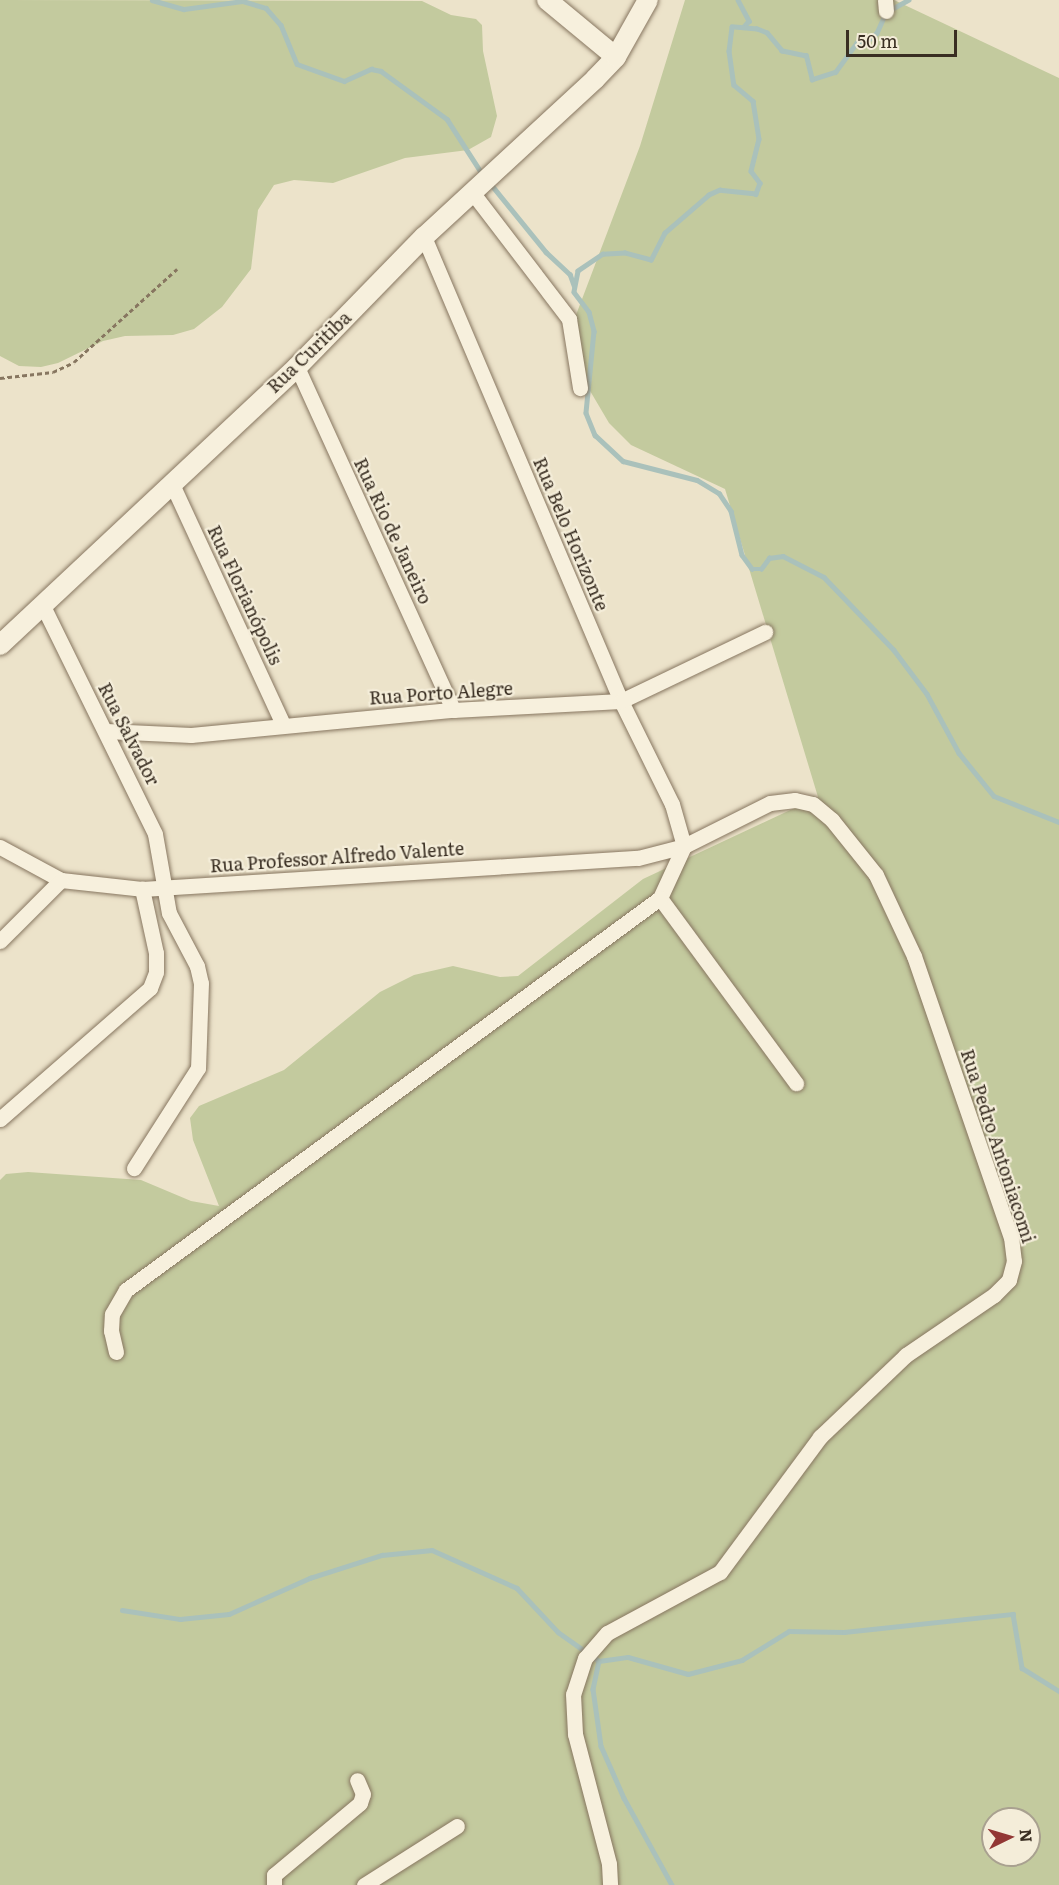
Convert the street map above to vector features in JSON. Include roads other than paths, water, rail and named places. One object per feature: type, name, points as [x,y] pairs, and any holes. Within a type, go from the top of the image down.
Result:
[{"type":"street","points":[[547,0],[616,57]]},
{"type":"street","name":"Rua Curitiba","points":[[0,645],[171,482],[297,367],[424,237],[616,57],[648,0]]},
{"type":"street","points":[[472,192],[568,319],[580,388]]},
{"type":"street","name":"Rua Belo Horizonte","points":[[424,237],[621,701],[672,804],[684,846]]},
{"type":"street","name":"Rua Rio de Janeiro","points":[[297,367],[453,710]]},
{"type":"street","name":"Rua Florianópolis","points":[[171,482],[283,724]]},
{"type":"street","name":"Rua Salvador","points":[[42,604],[155,834],[169,913],[197,966],[201,983],[201,1056],[198,1068],[134,1168]]},
{"type":"street","name":"Rua Porto Alegre","points":[[106,731],[162,736],[453,710],[621,701],[765,632]]},
{"type":"street","name":"Rua Professor Alfredo Valente","points":[[0,847],[61,880],[142,889],[638,858],[684,846],[770,803],[795,800],[813,804],[832,820],[876,875]]},
{"type":"street","points":[[116,1352],[111,1331],[112,1314],[126,1290],[660,898],[684,846]]},
{"type":"street","name":"Rua Pedro Antoniacomi","points":[[610,1885],[609,1864],[575,1734],[573,1694],[585,1658],[607,1633],[720,1572],[820,1437],[906,1355],[994,1295],[1009,1280],[1014,1262],[1011,1237],[914,956],[876,875]]},
{"type":"street","points":[[0,941],[61,880]]},
{"type":"street","points":[[0,1119],[150,988],[156,972],[156,953],[142,889]]},
{"type":"street","points":[[660,898],[796,1083]]},
{"type":"street","points":[[274,1885],[274,1875],[360,1803],[363,1794],[357,1780]]},
{"type":"street","points":[[364,1885],[457,1826]]},
{"type":"waterway","points":[[152,0],[184,9],[243,1],[266,8],[281,25],[297,64],[344,81],[371,69],[381,71],[447,119],[483,175]]},
{"type":"waterway","points":[[738,0],[749,21],[744,27]]},
{"type":"waterway","points":[[909,0],[886,13],[877,33],[868,41],[857,43],[836,72],[812,80],[806,56],[782,51],[767,33],[757,29],[732,27],[729,51],[734,85],[753,101],[759,139],[751,171],[760,183],[756,194],[720,190],[709,195],[665,233],[651,260],[625,253],[603,254],[578,271],[574,292],[589,312],[594,331],[586,413],[595,435],[623,461],[697,480],[719,493],[731,511],[742,555],[752,569],[761,569],[769,558],[783,556],[824,577],[894,650],[927,694],[959,753],[994,796],[1059,822]]},
{"type":"waterway","points":[[490,183],[546,252],[570,274],[574,285]]},
{"type":"waterway","points":[[122,1610],[180,1619],[229,1614],[310,1578],[382,1555],[432,1550],[517,1588],[558,1632],[599,1661],[628,1657],[688,1674],[742,1660],[789,1631],[844,1632],[1013,1614],[1022,1668],[1059,1691]]},
{"type":"waterway","points":[[599,1661],[593,1689],[601,1746],[624,1798],[672,1885]]}]
